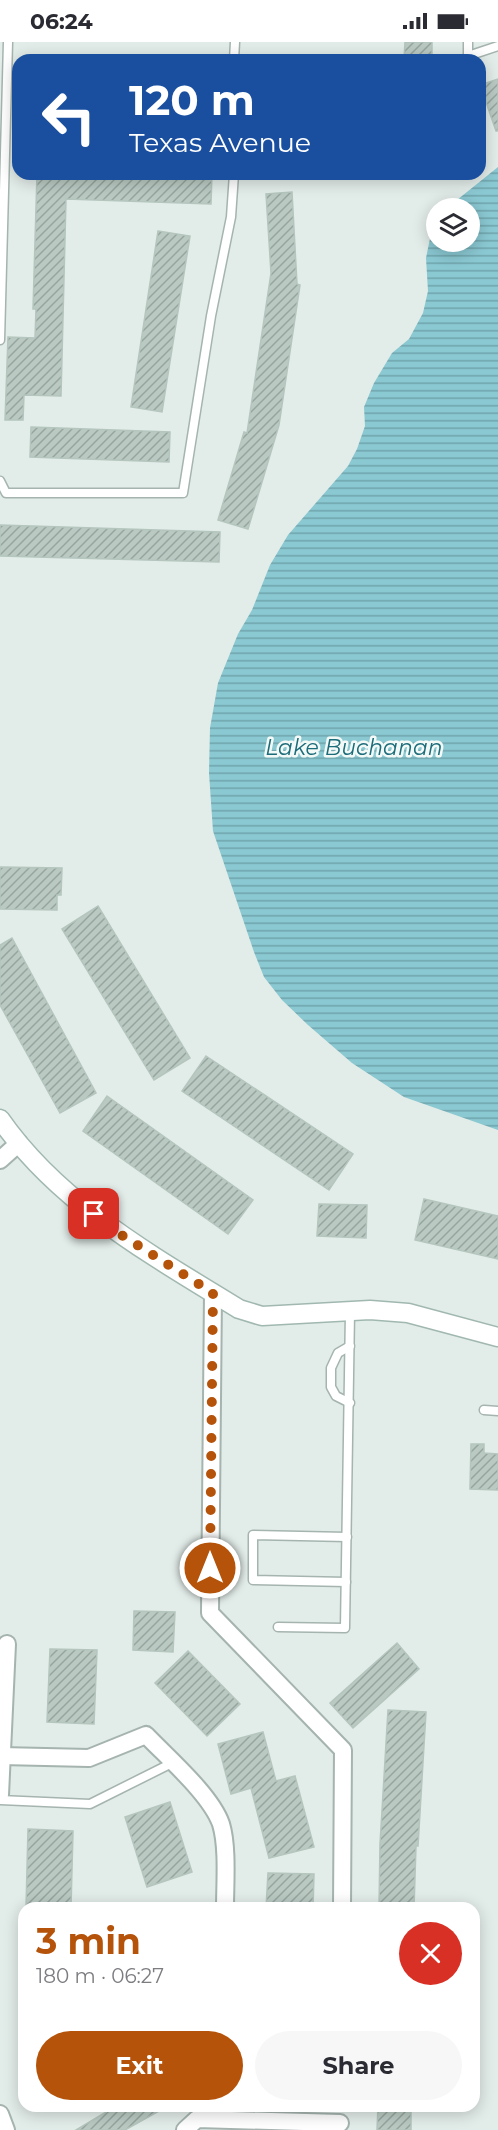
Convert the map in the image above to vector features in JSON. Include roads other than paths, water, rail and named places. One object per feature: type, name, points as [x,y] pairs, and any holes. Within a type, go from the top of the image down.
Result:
[{"type":"street","points":[[0,1119],[42,1170],[112,1229],[239,1309],[262,1316],[370,1310],[408,1313],[498,1337]]},
{"type":"street","points":[[0,1160],[19,1143]]},
{"type":"street","points":[[213,1293],[210,1613],[343,1750],[342,1902]]},
{"type":"street","points":[[0,1795],[7,1644]]},
{"type":"street","points":[[1,1756],[89,1758],[146,1736],[206,1798],[221,1824],[225,1859],[225,1902]]},
{"type":"street","points":[[185,2130],[197,2119],[221,2113],[340,2127]]},
{"type":"street","points":[[0,2114],[6,2130]]},
{"type":"lane","points":[[0,340],[9,42]]},
{"type":"lane","points":[[478,54],[498,46]]},
{"type":"lane","points":[[6,133],[12,133]]},
{"type":"lane","points":[[0,481],[6,493],[183,493],[231,217],[234,180]]},
{"type":"lane","points":[[278,1627],[345,1628],[350,1311]]},
{"type":"lane","points":[[350,1346],[338,1353],[331,1368],[332,1387],[336,1396],[350,1403]]},
{"type":"lane","points":[[484,1410],[498,1411]]},
{"type":"lane","points":[[346,1582],[253,1580],[253,1535],[347,1537]]},
{"type":"lane","points":[[0,1800],[90,1804],[172,1762]]},
{"type":"water","name":"Lake Buchanan","points":[[498,167],[498,1130],[404,1097],[352,1063],[282,1000],[264,977],[213,831],[209,773],[210,728],[218,683],[270,565],[288,535],[348,466],[357,449],[365,426],[364,407],[374,383],[392,353],[409,339],[423,313],[428,291],[427,252],[480,252],[480,198],[459,198],[482,180],[486,180],[486,177]]}]
